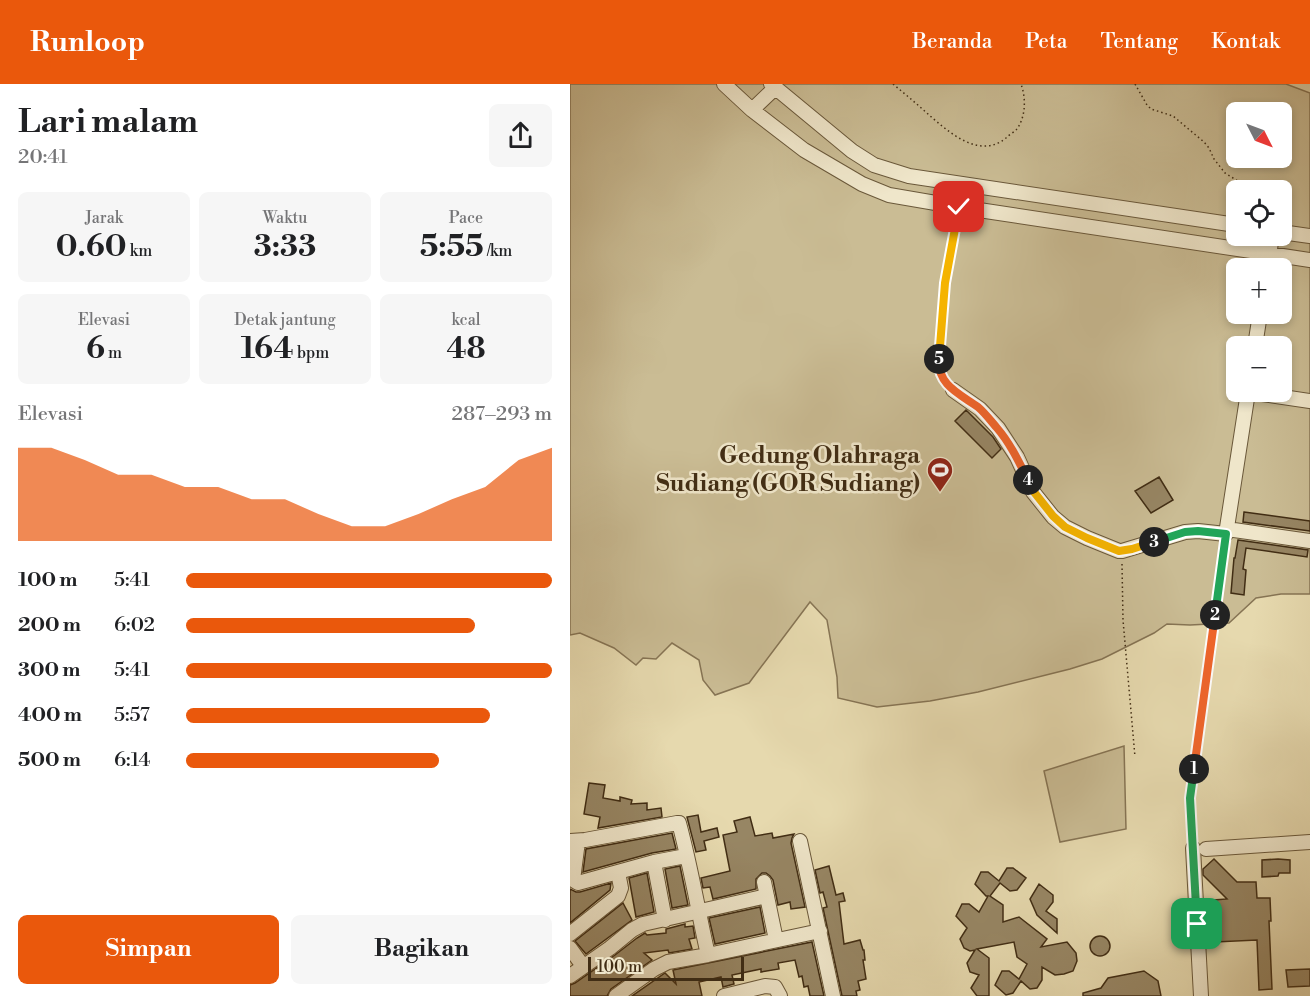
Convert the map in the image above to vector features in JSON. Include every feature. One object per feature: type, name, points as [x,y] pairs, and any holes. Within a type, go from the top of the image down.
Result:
[{"type":"street","points":[[724,84],[752,110],[804,150],[862,184],[889,195],[1310,260]]},
{"type":"street","points":[[752,110],[773,86],[852,152],[874,165],[909,176],[1226,224]]},
{"type":"street","points":[[1292,234],[1310,236]]},
{"type":"street","points":[[1269,258],[1271,246]]},
{"type":"street","points":[[953,390],[980,409],[1001,433],[1017,457],[1034,492],[1065,527],[1119,551],[1185,532],[1227,529]]},
{"type":"street","points":[[1292,398],[1310,401]]},
{"type":"street","points":[[1227,529],[1246,402]]},
{"type":"street","points":[[1053,516],[1115,541],[1126,542],[1171,528],[1201,522],[1227,529],[1310,541]]},
{"type":"street","points":[[686,856],[654,862],[578,883],[573,880],[574,841],[678,823],[695,886],[708,955]]},
{"type":"street","points":[[800,841],[833,996]]},
{"type":"street","points":[[1201,996],[1199,848],[1310,842]]},
{"type":"street","points":[[654,862],[665,920]]},
{"type":"street","points":[[570,934],[618,896],[621,888],[618,872]]},
{"type":"street","points":[[570,976],[638,926],[698,911],[766,889],[776,940]]},
{"type":"street","points":[[616,996],[659,965],[668,962],[820,931]]},
{"type":"street","points":[[570,948],[583,966]]},
{"type":"street","points":[[724,996],[765,986],[775,987],[780,996]]},
{"type":"path","points":[[893,84],[953,135],[966,142],[988,147],[1002,141],[1017,129],[1023,114],[1025,94],[1021,84]]},
{"type":"path","points":[[1135,84],[1151,109],[1173,116],[1204,142],[1225,173],[1236,180]]},
{"type":"path","points":[[953,390],[943,378],[939,363],[945,283],[959,207]]},
{"type":"path","points":[[1199,848],[1190,798],[1227,529]]},
{"type":"path","points":[[1122,551],[1123,620],[1135,757]]},
{"type":"shaded area","name":"Gedung Olahraga Sudiang (GOR Sudiang)","points":[[570,84],[1286,84],[1310,93],[1310,594],[1281,594],[1256,598],[1229,623],[1167,624],[1102,659],[1070,669],[978,692],[930,701],[877,707],[838,698],[837,677],[827,620],[810,602],[749,683],[715,695],[703,680],[699,660],[672,643],[656,659],[643,658],[636,665],[614,648],[580,633],[570,635]]},
{"type":"shaded area","points":[[1124,746],[1126,829],[1060,842],[1044,771]]},
{"type":"building","points":[[966,410],[993,437],[1001,449],[992,458],[955,421]]},
{"type":"building","points":[[1159,477],[1173,500],[1151,513],[1135,491]]},
{"type":"building","points":[[1244,512],[1310,521],[1310,531],[1243,522]]},
{"type":"building","points":[[1238,540],[1308,550],[1307,557],[1246,548],[1243,569],[1246,570],[1244,595],[1231,593]]},
{"type":"building","points":[[589,783],[605,785],[603,798],[620,801],[620,797],[632,800],[631,804],[647,803],[647,810],[661,808],[662,817],[598,828],[600,817],[584,814]]},
{"type":"building","points":[[698,815],[701,832],[717,828],[719,837],[704,841],[706,850],[696,852],[687,817]]},
{"type":"building","points":[[750,817],[755,836],[772,833],[773,838],[794,834],[791,843],[805,907],[791,909],[790,902],[778,905],[773,880],[766,873],[762,873],[756,879],[756,889],[713,899],[710,887],[703,888],[701,878],[730,871],[723,835],[737,832],[734,821]]},
{"type":"building","points":[[672,833],[676,849],[652,853],[583,872],[586,849]]},
{"type":"building","points":[[1214,859],[1237,882],[1256,882],[1257,898],[1270,898],[1272,989],[1259,990],[1257,940],[1215,942],[1214,900],[1227,899],[1203,875],[1203,869]]},
{"type":"building","points":[[1262,860],[1290,860],[1290,873],[1262,877]]},
{"type":"building","points":[[680,866],[688,905],[672,908],[665,869]]},
{"type":"building","points":[[829,866],[836,895],[843,893],[845,901],[839,902],[844,944],[860,940],[864,950],[866,979],[858,981],[860,990],[856,991],[857,996],[842,996],[823,908],[827,907],[823,892],[820,893],[815,870]]},
{"type":"building","points":[[1007,868],[1013,868],[1026,878],[1017,890],[1010,891],[1000,883],[990,896],[1003,905],[1003,922],[1019,917],[1047,939],[1041,947],[1067,942],[1076,953],[1077,961],[1073,971],[1064,974],[1055,975],[1042,967],[1042,980],[1037,988],[1030,989],[1021,981],[1013,993],[1006,995],[995,985],[1002,971],[1009,971],[1019,979],[1027,964],[1017,957],[1014,942],[977,949],[989,958],[989,996],[977,996],[971,988],[979,975],[970,972],[967,963],[975,950],[970,951],[964,948],[960,939],[967,928],[956,916],[962,904],[969,904],[979,912],[988,896],[975,884],[981,872],[988,872],[999,881]]},
{"type":"building","points":[[647,873],[654,912],[636,917],[629,878]]},
{"type":"building","points":[[611,883],[610,890],[570,923],[570,889],[580,892]]},
{"type":"building","points":[[1039,884],[1053,895],[1053,902],[1046,911],[1057,919],[1057,933],[1037,915],[1030,899]]},
{"type":"building","points":[[623,903],[632,920],[586,954],[575,941]]},
{"type":"building","points":[[760,907],[765,933],[715,944],[709,918]]},
{"type":"building","points":[[685,924],[685,927],[693,926],[695,938],[689,939],[692,949],[669,953],[668,950],[644,953],[652,960],[611,989],[607,996],[570,996],[570,985],[637,938],[645,933],[647,935],[666,933],[666,929]]},
{"type":"building","points":[[1100,936],[1107,939],[1110,946],[1107,953],[1100,956],[1093,953],[1090,946],[1093,939]]},
{"type":"building","points":[[812,942],[824,996],[810,996],[808,986],[804,987],[802,976],[799,977],[795,960],[778,963],[779,969],[761,972],[761,969],[732,975],[734,984],[723,987],[721,977],[699,982],[702,996],[632,996],[665,973],[676,984],[673,970]]},
{"type":"building","points":[[1310,969],[1310,986],[1288,987],[1286,970]]},
{"type":"building","points":[[1144,971],[1158,981],[1161,996],[1083,996],[1083,993],[1101,988],[1108,978]]},
{"type":"place","name":"Gedung Olahraga Sudiang (GOR Sudiang)","points":[[940,493]]},
{"type":"route","points":[[959,207],[945,283],[939,368],[943,378],[953,390],[980,409],[1001,433],[1017,457],[1040,502],[1065,527],[1119,551],[1185,532],[1226,534],[1190,798],[1197,924]]}]
